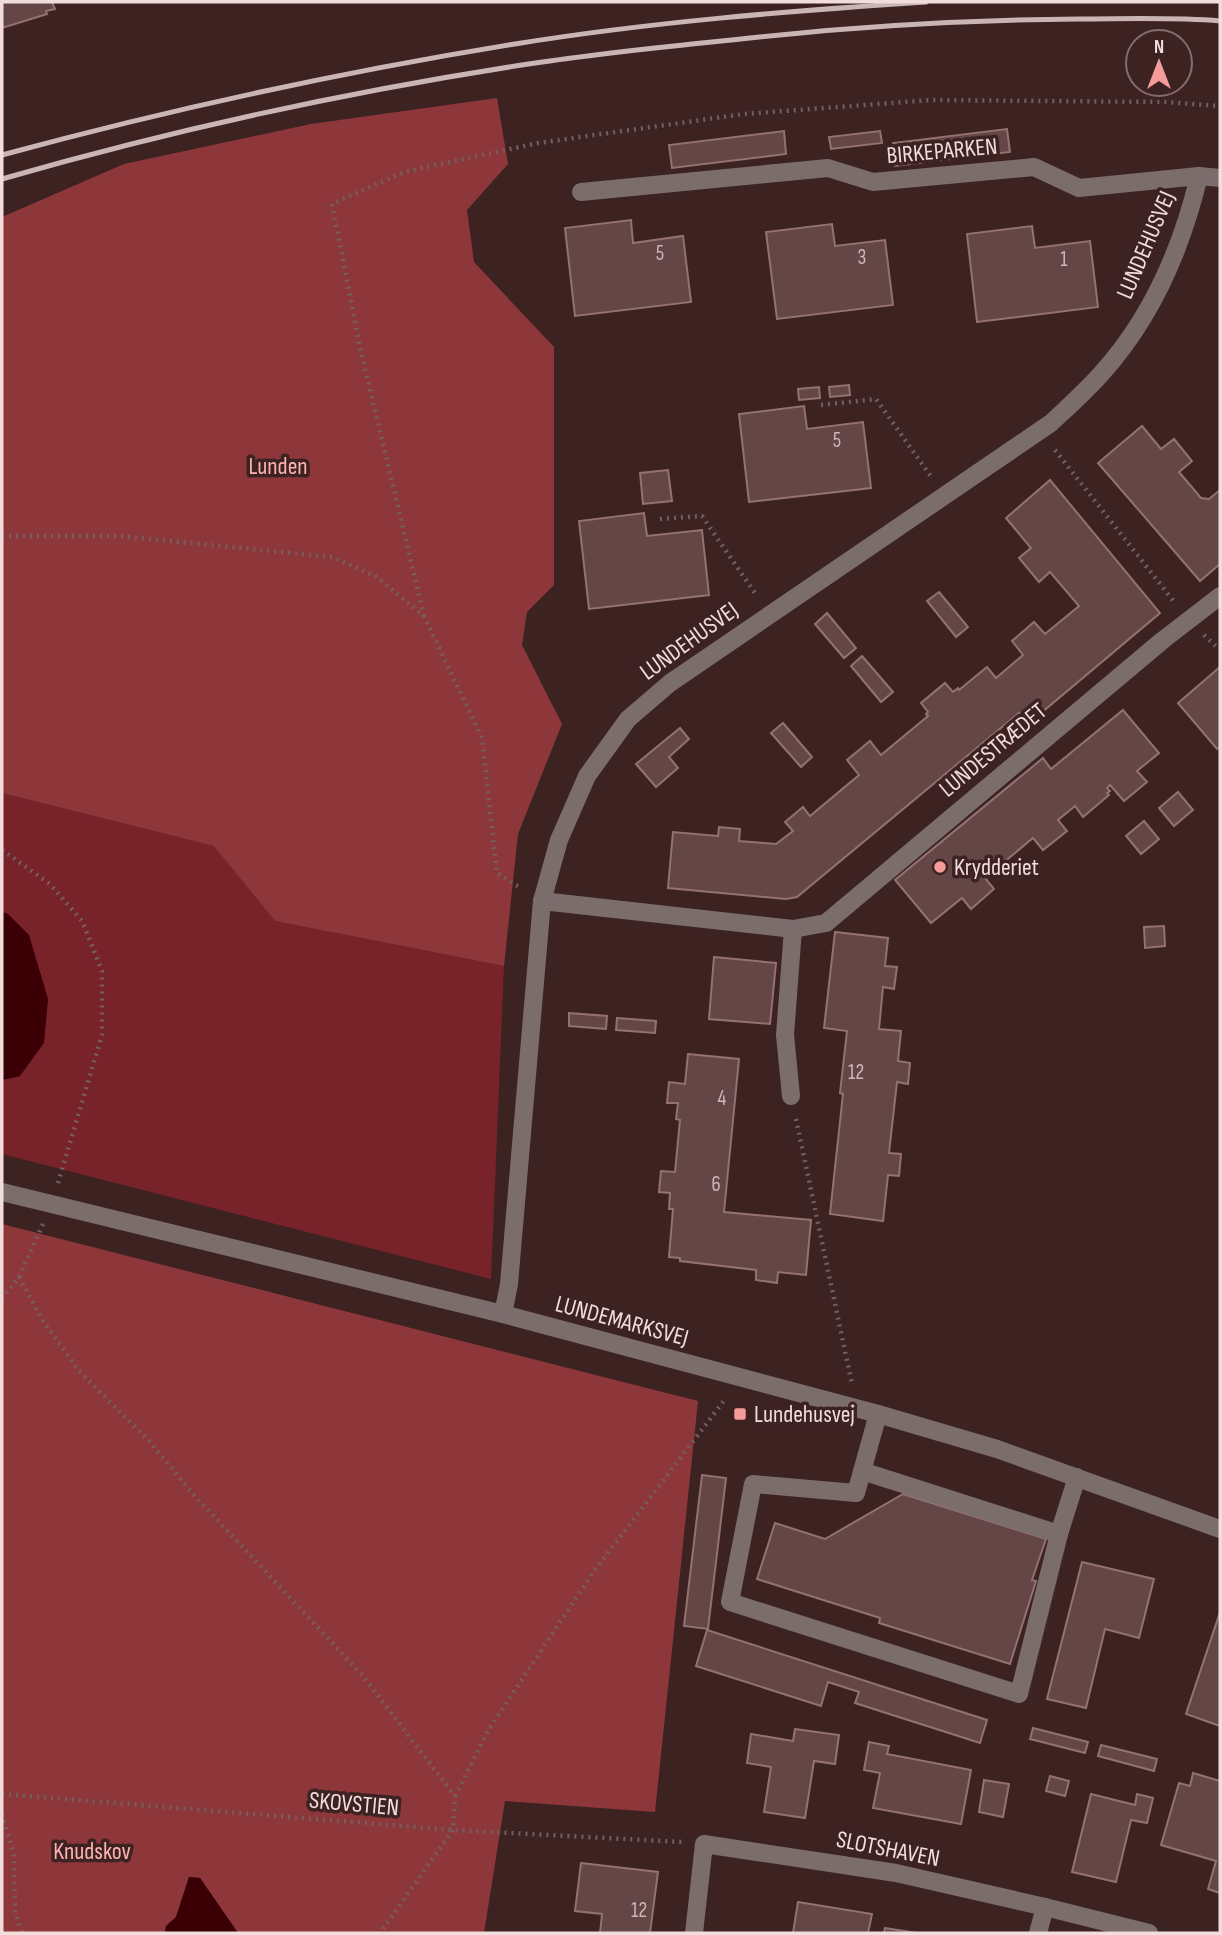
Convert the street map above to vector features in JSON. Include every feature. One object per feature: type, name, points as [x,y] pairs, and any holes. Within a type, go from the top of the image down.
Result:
[{"type":"street","name":"BIRKEPARKEN","points":[[582,192],[828,168],[873,182],[1034,167],[1079,188],[1199,176],[1220,178]]},
{"type":"street","name":"LUNDEHUSVEJ","points":[[503,1314],[509,1284],[542,901],[559,839],[587,776],[628,719],[670,683],[1051,423],[1102,373],[1137,326],[1161,285],[1190,215],[1199,176]]},
{"type":"street","name":"LUNDESTRÆDET","points":[[542,901],[793,929],[826,923],[1220,596]]},
{"type":"street","points":[[791,1096],[785,1034],[793,929]]},
{"type":"street","name":"LUNDEMARKSVEJ","points":[[2,1192],[503,1314],[878,1414],[1077,1476],[1220,1529]]},
{"type":"street","points":[[878,1414],[856,1493],[753,1484],[730,1602],[1018,1694],[1059,1534],[1077,1476]]},
{"type":"street","points":[[862,1471],[1059,1534]]},
{"type":"street","points":[[694,1933],[704,1844]]},
{"type":"street","name":"SLOTSHAVEN","points":[[704,1844],[863,1867],[1149,1933]]},
{"type":"street","points":[[1038,1933],[1045,1907]]},
{"type":"path","points":[[542,901],[497,873],[482,738],[424,616],[360,346],[332,204],[404,172],[538,143],[744,114],[932,100],[1166,102],[1220,106]]},
{"type":"path","points":[[821,405],[877,398],[945,496]]},
{"type":"path","points":[[1039,430],[1188,620],[1220,650]]},
{"type":"path","points":[[660,519],[702,516],[769,614]]},
{"type":"path","points":[[2,536],[119,536],[332,557],[377,578],[424,616]]},
{"type":"path","points":[[2,850],[50,884],[82,921],[102,971],[102,1035],[51,1204],[19,1277],[2,1299]]},
{"type":"path","points":[[791,1096],[857,1409]]},
{"type":"path","points":[[19,1277],[43,1321],[79,1371],[149,1441],[194,1495],[363,1676],[455,1796]]},
{"type":"path","points":[[380,1933],[453,1830],[455,1796],[489,1729],[592,1574],[741,1379]]},
{"type":"path","name":"SKOVSTIEN","points":[[2,1794],[453,1830],[588,1835],[704,1844]]},
{"type":"path","points":[[2,1814],[14,1853],[15,1911],[22,1933]]},
{"type":"shaded area","points":[[2,793],[215,846],[275,921],[504,966],[491,1279],[2,1154],[2,1080],[20,1076],[8,914],[2,912]]},
{"type":"shaded area","points":[[2,912],[8,914],[29,935],[48,999],[44,1043],[20,1076],[2,1080]]},
{"type":"shaded area","points":[[189,1877],[200,1878],[238,1933],[165,1933],[166,1926],[176,1917]]},
{"type":"green space","name":"Lunden","points":[[497,98],[508,164],[467,210],[474,262],[554,347],[554,585],[527,612],[522,645],[562,724],[518,834],[504,966],[275,921],[214,846],[2,793],[2,217],[124,164],[311,124]]},
{"type":"green space","name":"Knudskov","points":[[2,1224],[698,1401],[655,1812],[505,1801],[484,1933],[238,1933],[200,1878],[189,1877],[176,1917],[166,1926],[165,1933],[2,1933]]},
{"type":"building","points":[[2,2],[52,2],[55,9],[2,28]]},
{"type":"building","points":[[1007,129],[1010,152],[895,166],[893,143]]},
{"type":"building","points":[[784,131],[786,154],[672,168],[669,145]]},
{"type":"building","points":[[880,131],[882,143],[831,149],[829,137]]},
{"type":"building","points":[[631,220],[633,243],[683,236],[691,302],[575,316],[565,228]]},
{"type":"building","points":[[832,224],[835,246],[885,240],[893,305],[777,319],[766,232]]},
{"type":"building","points":[[1032,226],[1035,248],[1090,241],[1098,307],[977,322],[967,234]]},
{"type":"building","points":[[849,385],[850,395],[830,397],[829,387]]},
{"type":"building","points":[[819,387],[820,398],[799,400],[798,389]]},
{"type":"building","points":[[804,406],[807,429],[863,422],[871,488],[749,502],[739,414]]},
{"type":"building","points":[[1142,426],[1161,449],[1174,439],[1192,461],[1179,472],[1201,498],[1209,499],[1220,490],[1220,564],[1200,581],[1098,463]]},
{"type":"building","points":[[668,470],[672,501],[643,504],[640,473]]},
{"type":"building","points":[[1050,480],[1160,613],[1028,724],[1019,713],[797,897],[786,899],[668,888],[673,832],[718,836],[719,827],[740,829],[739,841],[776,844],[793,831],[785,822],[803,807],[810,816],[859,775],[847,760],[870,741],[881,755],[928,716],[921,703],[945,683],[953,692],[958,688],[959,690],[987,667],[996,678],[1023,655],[1012,641],[1034,622],[1045,634],[1079,606],[1050,572],[1039,582],[1019,558],[1031,548],[1006,518]]},
{"type":"building","points":[[644,513],[647,536],[702,530],[709,595],[589,609],[579,521]]},
{"type":"building","points":[[939,592],[968,627],[956,637],[927,601]]},
{"type":"building","points":[[827,613],[856,648],[844,658],[815,624]]},
{"type":"building","points":[[862,656],[893,692],[881,702],[851,666]]},
{"type":"building","points":[[1220,667],[1220,747],[1217,749],[1178,703]]},
{"type":"building","points":[[1123,710],[1159,753],[1137,771],[1147,782],[1124,801],[1110,785],[1107,788],[1109,795],[1083,817],[1075,806],[1058,820],[1067,831],[1043,850],[1033,838],[985,878],[994,889],[971,909],[962,898],[931,923],[895,880],[1043,758],[1051,769]]},
{"type":"building","points":[[783,723],[812,757],[801,767],[771,733]]},
{"type":"building","points":[[680,728],[689,739],[669,757],[678,768],[656,787],[636,764]]},
{"type":"building","points":[[1178,792],[1193,810],[1174,826],[1159,808]]},
{"type":"building","points":[[1144,821],[1159,839],[1141,854],[1126,836]]},
{"type":"building","points":[[1164,926],[1165,946],[1145,948],[1144,927]]},
{"type":"building","points":[[835,932],[888,938],[885,966],[897,967],[894,989],[883,987],[879,1029],[901,1031],[898,1061],[910,1063],[908,1084],[897,1082],[889,1153],[901,1154],[899,1176],[888,1175],[883,1221],[830,1214],[847,1031],[824,1028]]},
{"type":"building","points":[[714,957],[776,963],[770,1024],[709,1019]]},
{"type":"building","points":[[569,1013],[607,1016],[606,1029],[569,1026]]},
{"type":"building","points":[[617,1018],[656,1021],[655,1033],[616,1030]]},
{"type":"building","points":[[688,1054],[739,1059],[724,1212],[811,1220],[806,1275],[778,1272],[777,1283],[756,1280],[756,1270],[680,1261],[680,1258],[669,1257],[673,1209],[669,1209],[670,1193],[659,1192],[661,1171],[675,1172],[680,1120],[676,1119],[678,1103],[667,1103],[669,1082],[685,1084]]},
{"type":"building","points":[[702,1475],[726,1478],[708,1629],[684,1626]]},
{"type":"building","points":[[903,1494],[1046,1539],[1032,1580],[1036,1581],[1010,1664],[879,1623],[880,1618],[757,1579],[775,1523],[825,1539]]},
{"type":"building","points":[[1082,1562],[1154,1579],[1139,1638],[1105,1629],[1086,1708],[1047,1699]]},
{"type":"building","points":[[1220,1612],[1220,1726],[1186,1714]]},
{"type":"building","points":[[707,1630],[987,1720],[980,1743],[855,1703],[859,1692],[828,1682],[821,1706],[696,1666]]},
{"type":"building","points":[[1033,1728],[1088,1742],[1085,1753],[1030,1739]]},
{"type":"building","points":[[795,1729],[839,1735],[835,1764],[814,1761],[805,1818],[764,1812],[771,1767],[747,1763],[751,1734],[793,1741]]},
{"type":"building","points":[[869,1742],[889,1746],[887,1754],[971,1770],[961,1824],[873,1808],[880,1773],[864,1770]]},
{"type":"building","points":[[1101,1745],[1157,1759],[1154,1771],[1098,1756]]},
{"type":"building","points":[[1193,1773],[1220,1781],[1220,1893],[1208,1889],[1216,1861],[1161,1845],[1179,1783],[1190,1786]]},
{"type":"building","points":[[1050,1776],[1069,1781],[1065,1796],[1046,1791]]},
{"type":"building","points":[[984,1780],[1009,1784],[1003,1817],[979,1812]]},
{"type":"building","points":[[1091,1794],[1135,1805],[1137,1794],[1153,1798],[1147,1823],[1131,1820],[1116,1882],[1072,1872]]},
{"type":"building","points":[[581,1863],[658,1872],[650,1933],[600,1933],[602,1914],[575,1911]]},
{"type":"building","points":[[798,1902],[872,1914],[868,1933],[793,1933]]},
{"type":"building","points":[[885,1928],[917,1933],[884,1933]]},
{"type":"railway","points":[[2,155],[257,93],[515,44],[720,18],[926,2]]},
{"type":"railway","points":[[2,179],[130,144],[260,114],[391,87],[579,57],[791,34],[914,24],[1078,19],[1220,21]]},
{"type":"place","name":"Krydderiet","points":[[940,867]]},
{"type":"place","name":"Lundehusvej","points":[[740,1414]]}]
